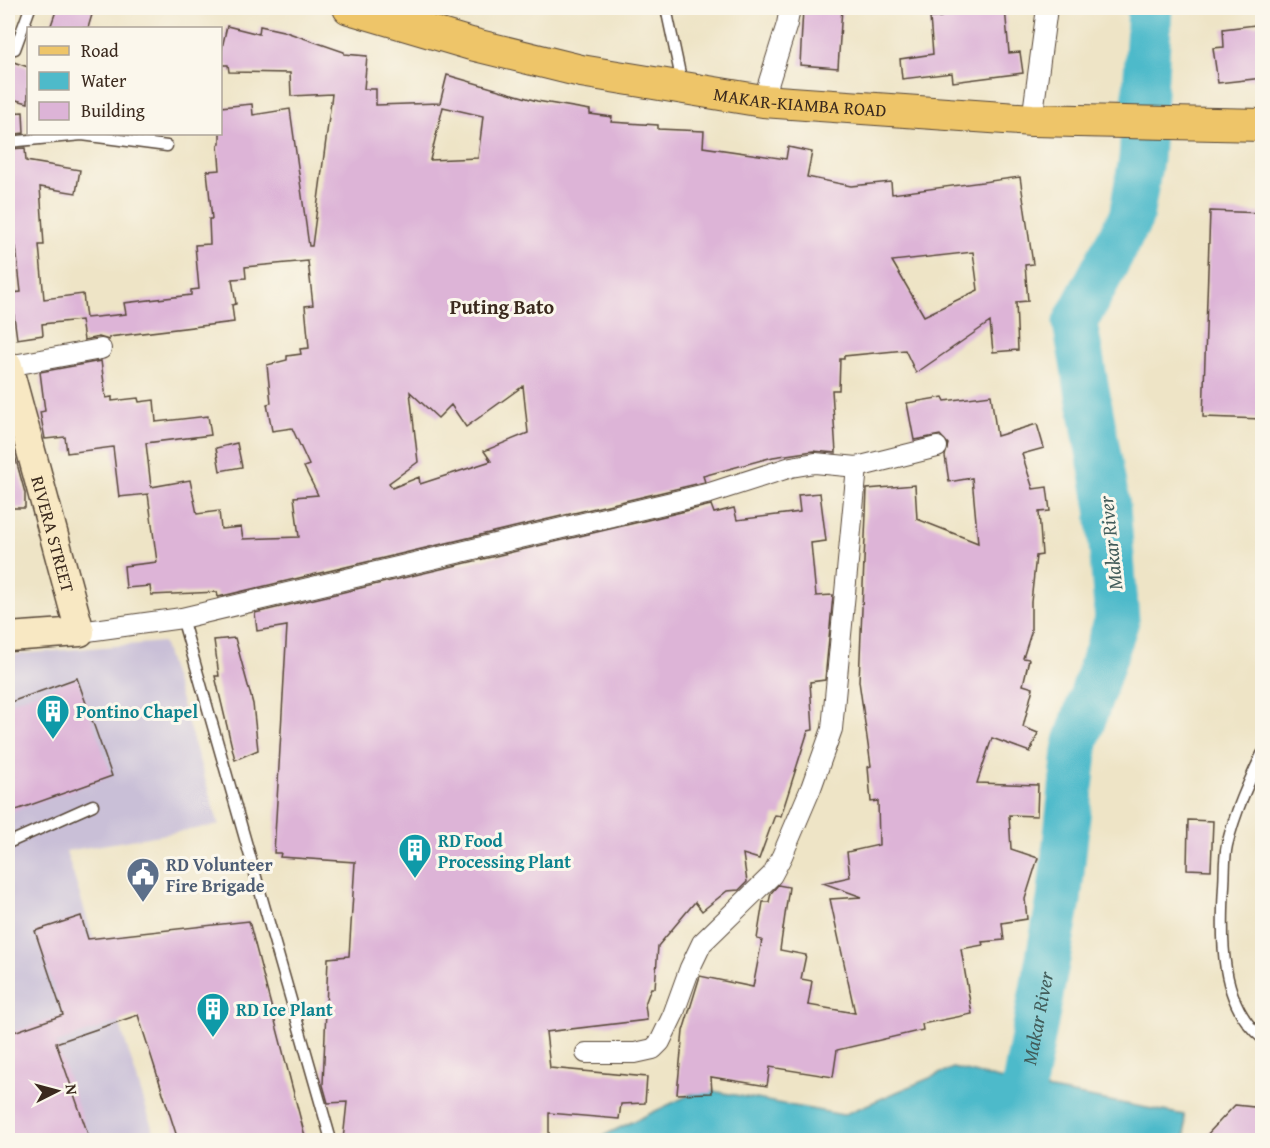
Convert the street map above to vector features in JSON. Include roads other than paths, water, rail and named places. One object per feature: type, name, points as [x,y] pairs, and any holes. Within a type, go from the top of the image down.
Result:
[{"type":"main road","name":"MAKAR-KIAMBA ROAD","points":[[349,8],[471,44],[581,71],[762,101],[1036,120],[1263,125]]},
{"type":"street","points":[[762,101],[788,24],[790,8]]},
{"type":"street","points":[[1036,120],[1047,8]]},
{"type":"street","points":[[8,366],[101,349]]},
{"type":"street","name":"RIVERA STREET","points":[[8,366],[80,632]]},
{"type":"street","points":[[8,637],[80,632],[182,618],[710,493],[790,467],[815,463],[858,467],[937,447]]},
{"type":"street","points":[[586,1053],[635,1053],[654,1049],[660,1042],[673,1015],[702,943],[771,875],[782,856],[811,788],[832,729],[858,467]]},
{"type":"lane","points":[[8,45],[15,49],[30,8]]},
{"type":"lane","points":[[666,8],[684,89]]},
{"type":"lane","points":[[8,142],[82,135],[167,146]]},
{"type":"lane","points":[[182,618],[331,1140]]},
{"type":"lane","points":[[1263,754],[1236,809],[1226,848],[1222,927],[1229,983],[1240,1011],[1263,1038]]},
{"type":"lane","points":[[8,843],[93,805]]},
{"type":"water","points":[[953,1068],[1024,1085],[1184,1115],[1186,1140],[594,1140],[702,1089],[843,1115]]},
{"type":"waterway","name":"Makar River","points":[[1024,1085],[1059,900],[1076,742],[1117,620],[1108,507],[1075,323],[1131,217],[1141,159],[1150,8]]},
{"type":"place","name":"Pontino Chapel","points":[[53,740]]},
{"type":"place","name":"RD Food Processing Plant","points":[[415,879]]},
{"type":"place","name":"RD Volunteer Fire Brigade","points":[[143,903]]},
{"type":"place","name":"RD Ice Plant","points":[[213,1038]]},
{"type":"district","name":"Puting Bato","points":[[502,306]]}]
